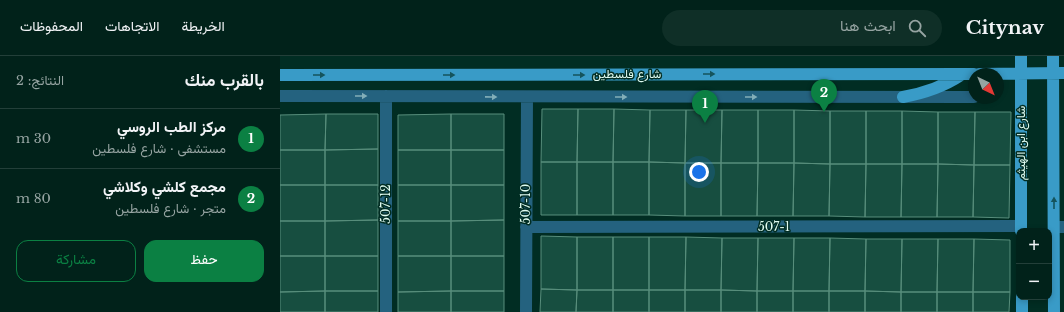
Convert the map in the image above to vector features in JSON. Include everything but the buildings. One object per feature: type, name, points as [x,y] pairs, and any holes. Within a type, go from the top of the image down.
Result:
[{"type":"main road","name":"شارع ابن الهيثم","points":[[1020,56],[1021,228]]},
{"type":"main road","points":[[1053,56],[1059,73],[1059,227],[1054,312]]},
{"type":"main road","points":[[1004,73],[1059,73]]},
{"type":"main road","points":[[903,97],[930,91],[952,81],[961,74]]},
{"type":"main road","name":"شارع فلسطين","points":[[280,75],[968,74]]},
{"type":"main road","points":[[1022,300],[1022,312]]},
{"type":"street","points":[[280,96],[968,98]]},
{"type":"street","name":"507-12","points":[[386,96],[386,312]]},
{"type":"street","name":"507-10","points":[[526,312],[527,97]]},
{"type":"street","name":"507-1","points":[[526,227],[1016,229]]},
{"type":"place","name":"مجمع كلشي وكلاشي","points":[[824,112]]},
{"type":"place","name":"مركز الطب الروسي","points":[[705,123]]}]
